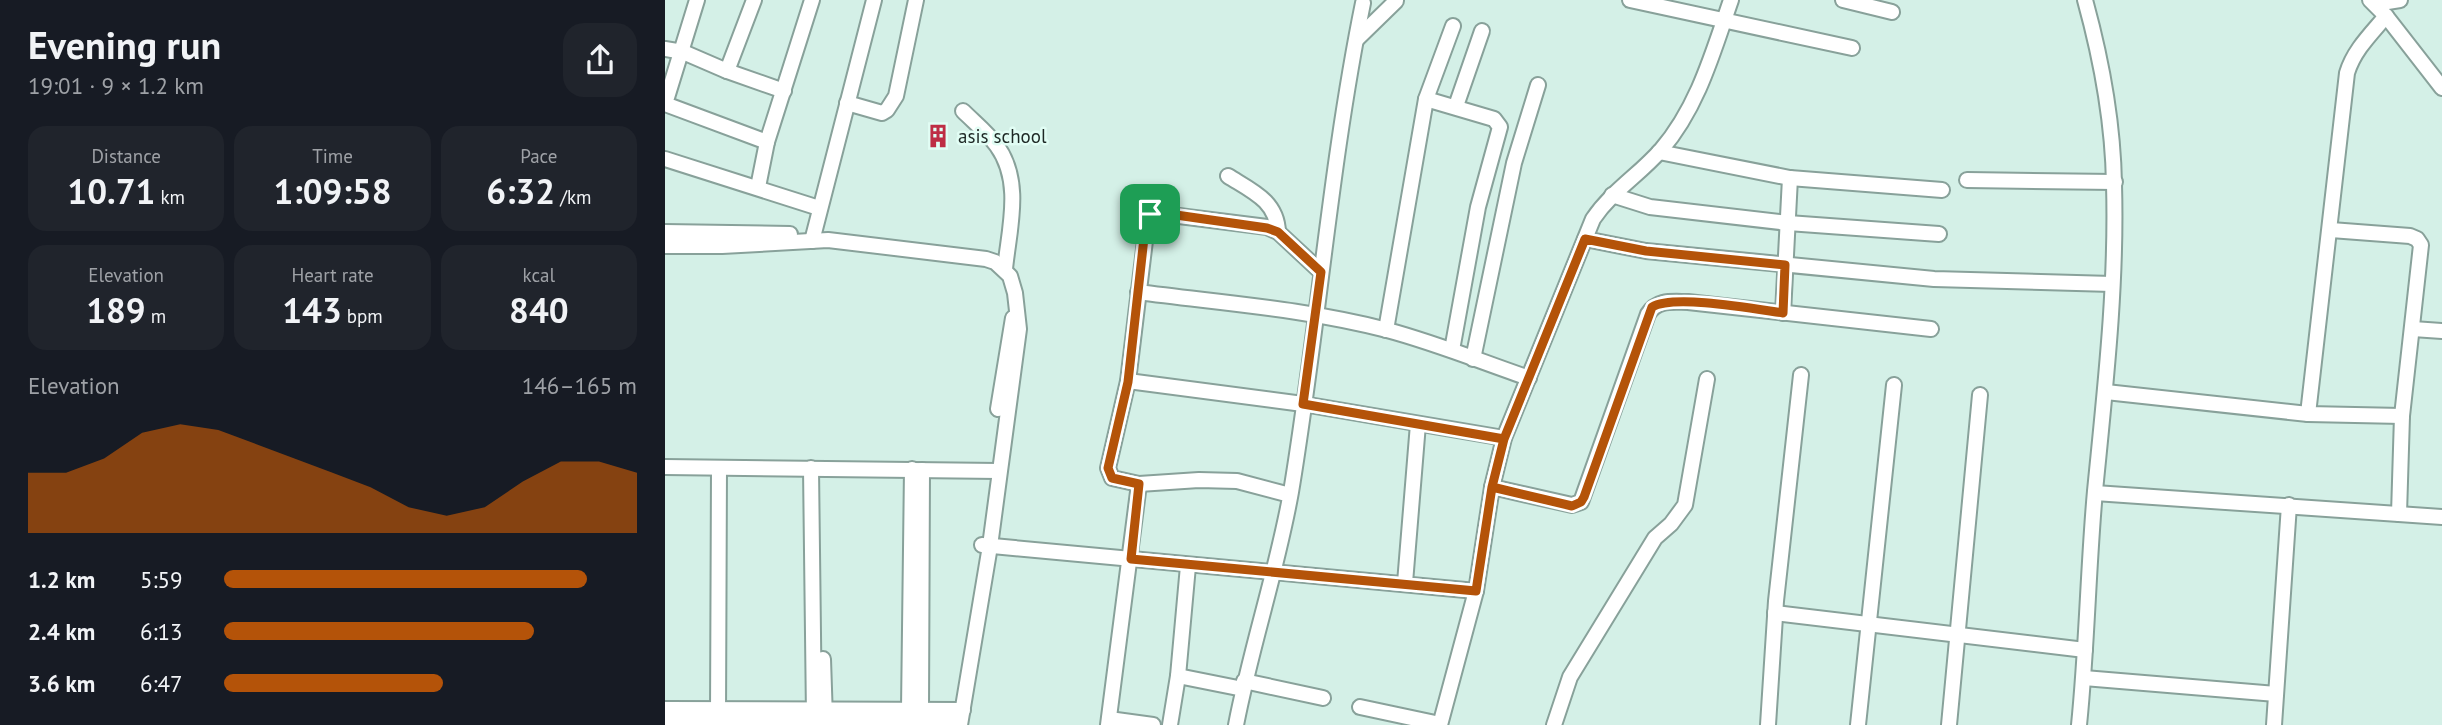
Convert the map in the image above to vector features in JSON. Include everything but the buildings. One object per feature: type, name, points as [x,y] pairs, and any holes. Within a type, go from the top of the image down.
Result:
[{"type":"street","points":[[697,0],[665,104],[767,142]]},
{"type":"street","points":[[727,71],[754,0]]},
{"type":"street","points":[[758,187],[767,142],[813,0]]},
{"type":"street","points":[[812,238],[874,0]]},
{"type":"street","points":[[847,103],[882,113],[891,106],[896,96],[916,0]]},
{"type":"street","points":[[1630,0],[1851,48]]},
{"type":"street","points":[[1360,707],[1440,724],[1476,591],[1492,487],[1504,439],[1593,219],[1612,195],[1659,152],[1688,112],[1731,0]]},
{"type":"street","points":[[1843,0],[1892,12]]},
{"type":"street","points":[[2079,725],[2095,493],[2106,392],[2115,182],[2108,116],[2085,0]]},
{"type":"street","points":[[2373,2],[2400,0]]},
{"type":"street","points":[[1356,40],[1396,1]]},
{"type":"street","points":[[2373,2],[2442,88]]},
{"type":"street","points":[[1236,725],[1243,685],[1290,495],[1333,178],[1363,3]]},
{"type":"street","points":[[2308,414],[2347,73],[2360,47],[2386,16]]},
{"type":"street","points":[[1386,330],[1426,99],[1453,26]]},
{"type":"street","points":[[1456,106],[1482,31]]},
{"type":"street","points":[[665,49],[683,52],[785,91]]},
{"type":"street","points":[[1473,359],[1514,163],[1538,85]]},
{"type":"street","points":[[1426,99],[1494,119],[1500,127],[1478,207],[1452,350]]},
{"type":"street","points":[[963,111],[997,146],[1009,172],[1013,203],[1005,269]]},
{"type":"street","points":[[1659,152],[1790,178],[1942,190]]},
{"type":"street","points":[[665,159],[819,208]]},
{"type":"street","points":[[1228,176],[1262,197],[1276,215],[1278,232]]},
{"type":"street","points":[[1783,313],[1790,178]]},
{"type":"street","points":[[1967,180],[2115,182]]},
{"type":"street","points":[[1612,195],[1650,207],[1788,223],[1939,234]]},
{"type":"street","points":[[1290,495],[1237,481],[1199,480],[1139,484],[1112,478],[1108,471],[1128,382],[1146,220],[1150,214],[1155,212],[1255,226],[1278,232],[1321,272]]},
{"type":"street","points":[[2331,230],[2417,239],[2421,246],[2402,416],[2399,514]]},
{"type":"street","points":[[665,232],[812,238],[986,259],[1005,269],[1013,283],[1016,307],[1010,327],[985,545],[956,719]]},
{"type":"street","points":[[665,246],[722,246],[812,238]]},
{"type":"street","points":[[1585,239],[1646,251],[1934,279],[2112,284]]},
{"type":"street","points":[[1138,292],[1316,316],[1386,330],[1529,378]]},
{"type":"street","points":[[1492,487],[1572,506],[1581,502],[1648,314],[1658,303],[1689,302],[1931,330]]},
{"type":"street","points":[[2413,329],[2442,331]]},
{"type":"street","points":[[1768,725],[1775,613],[1801,375]]},
{"type":"street","points":[[1554,725],[1570,677],[1655,538],[1671,524],[1685,505],[1707,379]]},
{"type":"street","points":[[1128,382],[1303,404],[1504,439]]},
{"type":"street","points":[[1858,725],[1894,384]]},
{"type":"street","points":[[2106,392],[2308,414],[2402,416]]},
{"type":"street","points":[[1949,725],[1980,395]]},
{"type":"street","points":[[1405,583],[1418,424]]},
{"type":"street","points":[[665,467],[721,472]]},
{"type":"street","points":[[721,472],[723,719]]},
{"type":"street","points":[[813,472],[819,719]]},
{"type":"street","points":[[915,709],[917,473]]},
{"type":"street","points":[[665,474],[993,474]]},
{"type":"street","points":[[1139,484],[1108,722],[1153,725]]},
{"type":"street","points":[[2095,493],[2442,517]]},
{"type":"street","points":[[2274,725],[2289,505]]},
{"type":"street","points":[[985,545],[1476,591]]},
{"type":"street","points":[[1170,725],[1178,676],[1188,566]]},
{"type":"street","points":[[1775,613],[2085,650]]},
{"type":"street","points":[[1178,676],[1323,698]]},
{"type":"street","points":[[2084,678],[2276,694]]},
{"type":"street","points":[[665,709],[723,719]]},
{"type":"street","points":[[819,719],[915,709],[956,719]]},
{"type":"street","points":[[665,722],[723,719],[956,719]]},
{"type":"place","name":"asis school","points":[[938,136]]},
{"type":"route","points":[[1150,214],[1146,220],[1128,382],[1108,468],[1112,478],[1139,484],[1131,559],[1476,591],[1492,487],[1504,439],[1585,239],[1646,251],[1785,265],[1783,313],[1689,302],[1658,303],[1652,307],[1584,497],[1581,502],[1572,506],[1492,487],[1504,439],[1303,404],[1321,272],[1278,232],[1267,228],[1155,212],[1150,214]]}]
